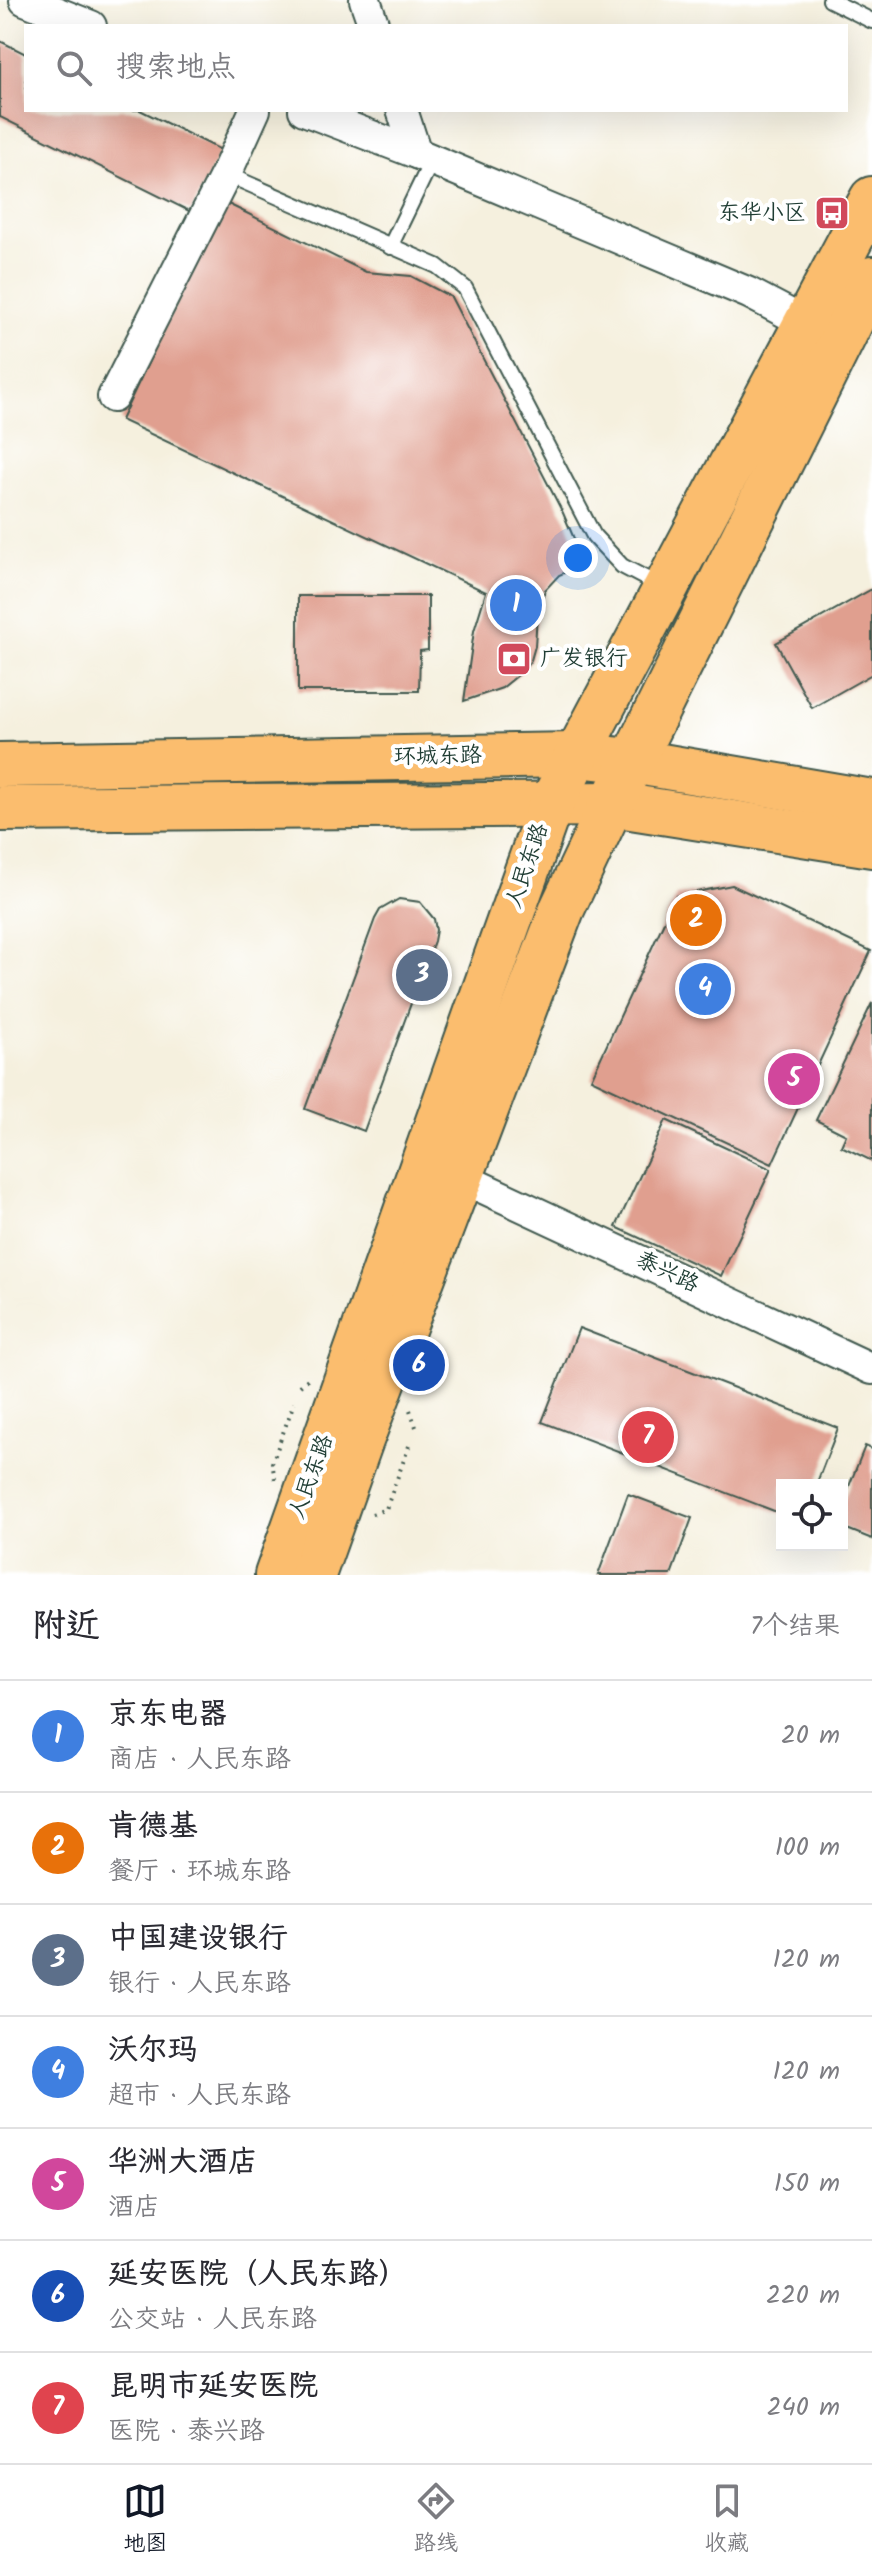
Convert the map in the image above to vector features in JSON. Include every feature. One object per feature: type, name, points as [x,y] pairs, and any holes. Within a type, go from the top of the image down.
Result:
[{"type":"main road","name":"人民东路","points":[[277,1575],[550,806],[872,199]]},
{"type":"main road","name":"人民东路","points":[[313,1575],[562,909],[632,761],[872,279]]},
{"type":"main road","name":"环城东路","points":[[0,765],[576,755],[632,761],[872,802]]},
{"type":"main road","points":[[0,809],[612,804],[872,845]]},
{"type":"street","points":[[25,0],[86,24]]},
{"type":"street","points":[[365,0],[373,24]]},
{"type":"street","points":[[113,397],[254,112]]},
{"type":"street","points":[[309,112],[749,293],[806,323]]},
{"type":"street","points":[[403,112],[424,157]]},
{"type":"street","name":"泰兴路","points":[[462,1178],[872,1369]]},
{"type":"lane","points":[[830,0],[872,21]]},
{"type":"lane","points":[[390,247],[424,157]]},
{"type":"lane","points":[[226,174],[437,266],[465,288],[594,536],[622,566],[664,589]]},
{"type":"path","points":[[272,1463],[294,1403]]},
{"type":"path","points":[[386,1509],[409,1446]]},
{"type":"building","points":[[0,41],[24,53],[24,112],[144,112],[221,150],[191,212],[0,117]]},
{"type":"building","points":[[224,202],[366,272],[411,276],[451,297],[563,513],[585,564],[559,575],[545,590],[537,614],[531,660],[502,688],[464,701],[474,631],[486,592],[121,420]]},
{"type":"building","points":[[872,589],[872,674],[812,708],[776,643]]},
{"type":"building","points":[[298,596],[428,596],[428,650],[420,651],[419,691],[298,691]]},
{"type":"building","points":[[732,885],[871,951],[772,1164],[591,1079],[676,896]]},
{"type":"building","points":[[399,899],[420,902],[434,919],[436,930],[364,1131],[305,1109],[375,919],[380,910]]},
{"type":"building","points":[[872,1003],[872,1161],[841,1146],[846,1135],[816,1120]]},
{"type":"building","points":[[666,1120],[771,1169],[721,1276],[616,1227]]},
{"type":"building","points":[[579,1328],[838,1428],[818,1479],[776,1479],[776,1512],[542,1422]]},
{"type":"building","points":[[865,1446],[872,1449],[872,1539],[848,1529],[848,1489]]},
{"type":"building","points":[[628,1494],[692,1518],[671,1575],[598,1575]]},
{"type":"place","name":"东华小区","points":[[832,213]]},
{"type":"place","name":"京东电器","points":[[516,605]]},
{"type":"place","name":"广发银行","points":[[514,659]]},
{"type":"place","name":"肯德基","points":[[696,920]]},
{"type":"place","name":"中国建设银行","points":[[422,975]]},
{"type":"place","name":"沃尔玛","points":[[705,989]]},
{"type":"place","name":"华洲大酒店","points":[[794,1079]]},
{"type":"place","name":"延安医院（人民东路）","points":[[419,1365]]},
{"type":"place","name":"昆明市延安医院","points":[[648,1437]]}]
